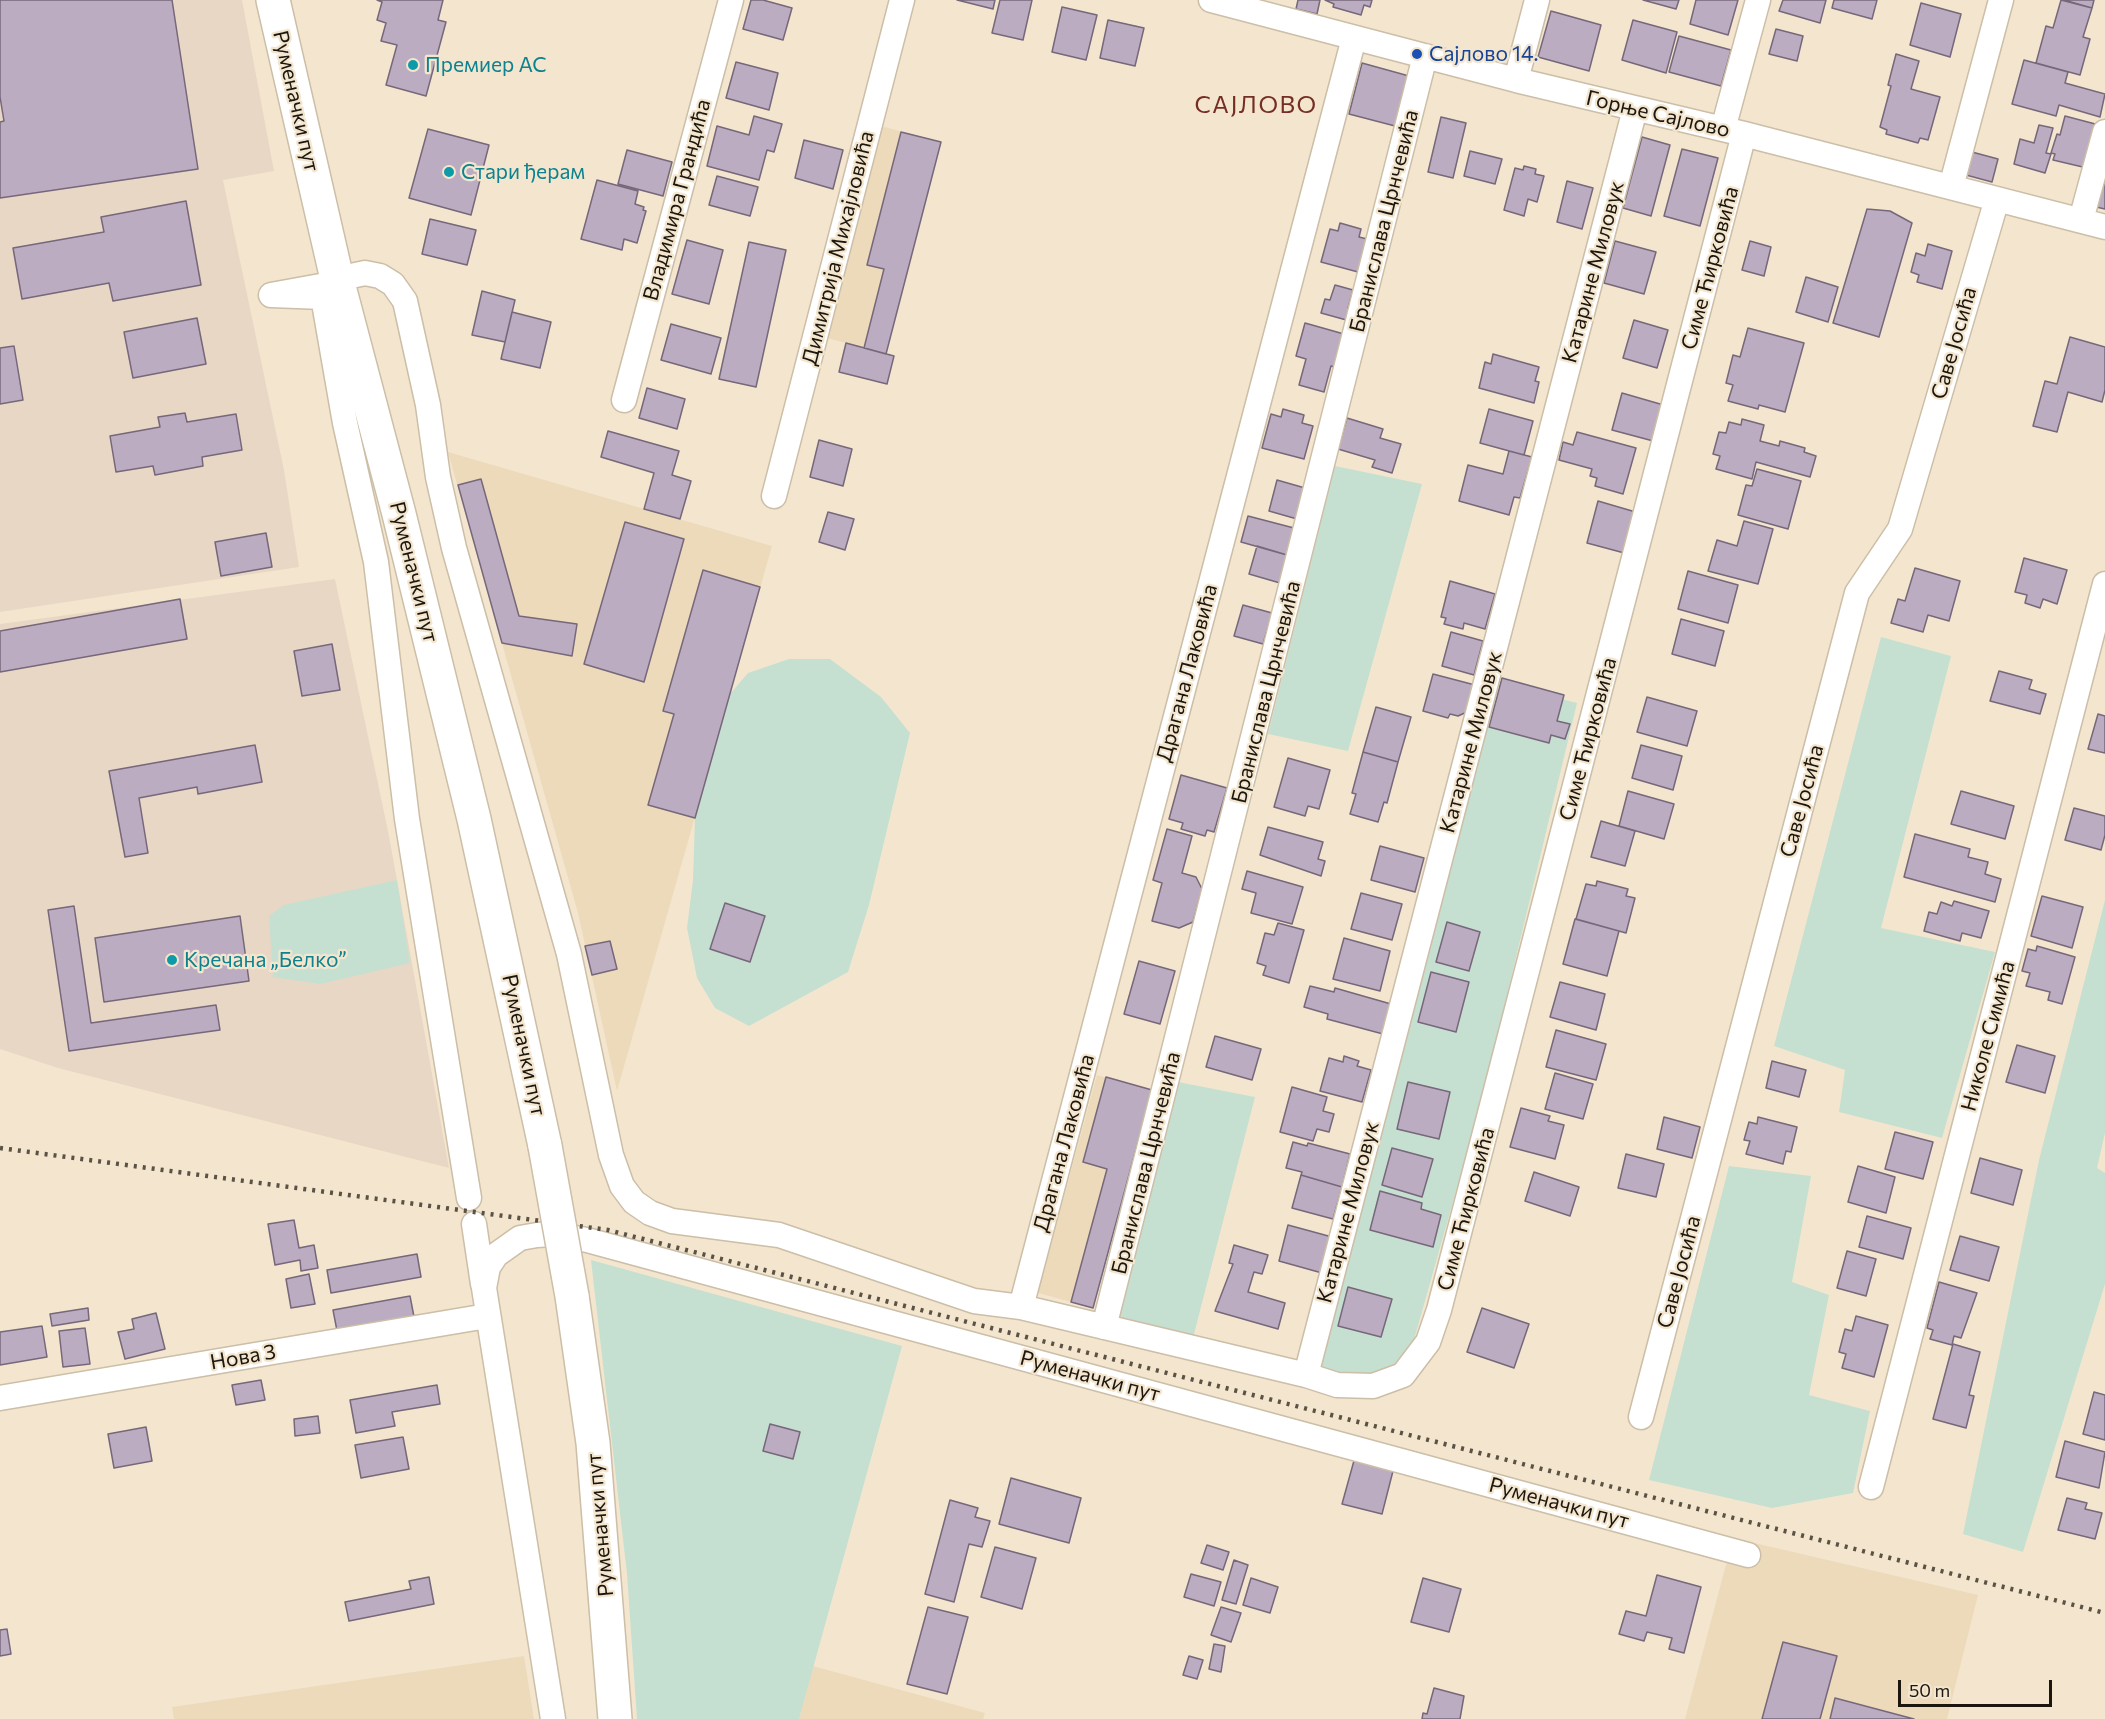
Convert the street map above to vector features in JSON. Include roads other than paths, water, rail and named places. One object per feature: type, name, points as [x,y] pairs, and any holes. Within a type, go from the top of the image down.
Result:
[{"type":"main road","name":"Руменачки пут","points":[[273,0],[337,279],[399,514],[499,925],[545,1146],[572,1296],[593,1443],[615,1719]]},
{"type":"street","name":"Владимира Грандића","points":[[624,400],[731,0]]},
{"type":"street","name":"Димитрија Михајловића","points":[[774,496],[902,0]]},
{"type":"street","name":"Горње Сајлово","points":[[1211,0],[1516,80],[1733,131],[2105,227]]},
{"type":"street","points":[[1516,80],[1537,0]]},
{"type":"street","name":"Симе Ћирковића","points":[[469,1198],[407,819],[376,562],[345,423],[323,297],[271,295],[326,285],[337,279],[365,273],[380,276],[393,284],[408,311],[428,405],[438,477],[454,548],[569,954],[611,1155],[628,1194],[641,1208],[659,1217],[779,1235],[975,1301],[1021,1307],[1306,1374],[1337,1385],[1355,1387],[1391,1382],[1403,1375],[1428,1342],[1442,1299],[1733,131],[1758,0]]},
{"type":"street","points":[[1951,187],[2001,0]]},
{"type":"street","name":"Драгана Лаковића","points":[[1021,1307],[1354,38]]},
{"type":"street","name":"Бранислава Црнчевића","points":[[1104,1327],[1425,56]]},
{"type":"street","name":"Катарине Миловук","points":[[1306,1374],[1635,109]]},
{"type":"street","points":[[2081,220],[2105,132]]},
{"type":"street","name":"Саве Јосића","points":[[1641,1417],[1857,593],[1900,529],[1997,199]]},
{"type":"street","name":"Николе Симића","points":[[1870,1487],[2105,584]]},
{"type":"street","points":[[474,1224],[484,1288]]},
{"type":"street","name":"Руменачки пут","points":[[553,1719],[484,1288],[488,1267],[506,1245],[520,1238],[537,1235],[574,1237],[1748,1555]]},
{"type":"street","name":"Нова 3","points":[[0,1398],[487,1316]]},
{"type":"railway","points":[[0,1148],[608,1230],[2105,1613]]},
{"type":"place","name":"Сајлово 14.","points":[[1417,54]]},
{"type":"place","name":"Премиер АС","points":[[413,65]]},
{"type":"place","name":"Стари ђерам","points":[[449,172]]},
{"type":"place","name":"Кречана „Белко”","points":[[172,960]]},
{"type":"district","name":"САЈЛОВО","points":[[1256,105]]}]
